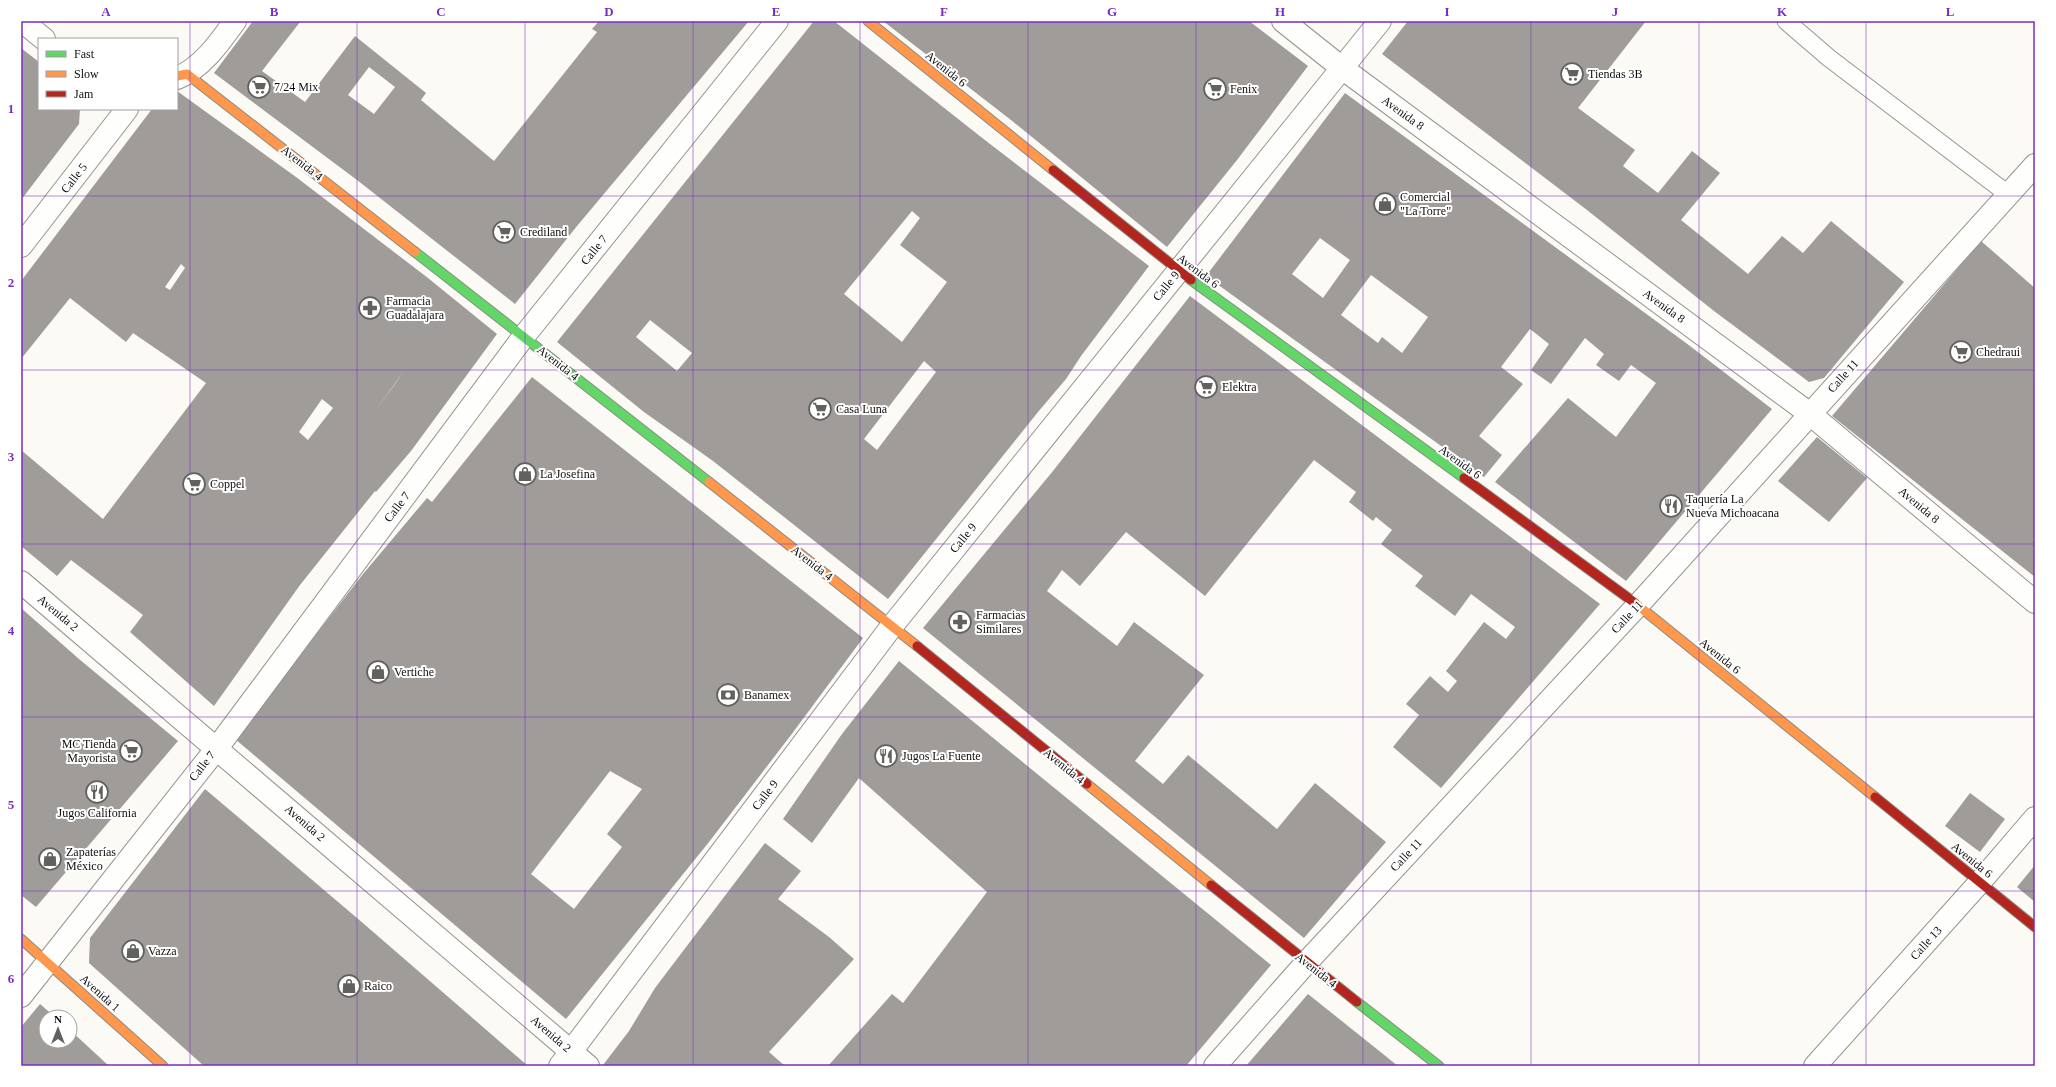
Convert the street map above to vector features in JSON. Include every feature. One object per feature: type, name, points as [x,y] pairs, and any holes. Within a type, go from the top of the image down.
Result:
[{"type":"street","points":[[22,21],[43,38]]},
{"type":"street","points":[[180,76],[216,47],[235,21]]},
{"type":"street","name":"Calle 7","points":[[21,996],[217,748],[524,336],[777,21]]},
{"type":"street","name":"Avenida 6","points":[[868,21],[1178,271],[1638,605],[2035,927]]},
{"type":"street","name":"Avenida 8","points":[[1283,21],[1342,68],[1810,414],[2035,602]]},
{"type":"street","name":"Calle 9","points":[[573,1061],[892,626],[1380,21]]},
{"type":"street","name":"Avenida 4","points":[[180,76],[524,336],[892,626],[1306,963],[1439,1066]]},
{"type":"street","name":"Calle 5","points":[[21,246],[126,110]]},
{"type":"street","name":"Calle 11","points":[[1215,1066],[1306,963],[1638,605],[2035,165]]},
{"type":"street","name":"Avenida 2","points":[[21,582],[217,748],[573,1061]]},
{"type":"street","name":"Calle 13","points":[[1815,1066],[1980,882],[2035,818]]},
{"type":"street","name":"Avenida 1","points":[[21,939],[163,1066]]},
{"type":"lane","points":[[1786,21],[1829,58],[2009,195]]},
{"type":"building","points":[[253,21],[300,22],[262,71],[305,102],[355,36],[426,93],[421,100],[494,161],[597,32],[592,29],[599,21],[749,21],[577,226],[515,304],[357,180],[214,73]],"holes":[[[369,67],[395,87],[374,114],[348,95]]]},
{"type":"building","points":[[814,21],[834,21],[981,137],[1149,266],[1081,356],[1066,379],[888,599],[713,461],[644,412],[557,342]],"holes":[[[912,211],[920,218],[900,245],[947,282],[902,342],[844,294]],[[650,320],[692,353],[677,371],[636,337]],[[924,361],[936,372],[877,450],[864,439]]]},
{"type":"building","points":[[883,21],[1249,21],[1308,66],[1237,160],[1167,247],[1011,120]]},
{"type":"building","points":[[1408,21],[1646,21],[1578,108],[1635,150],[1623,166],[1658,193],[1692,151],[1720,173],[1681,220],[1748,274],[1782,236],[1803,253],[1831,221],[1904,282],[1824,378],[1809,382],[1714,311],[1587,210],[1382,54]]},
{"type":"building","points":[[21,48],[38,61],[38,110],[80,110],[79,124],[21,200]]},
{"type":"building","points":[[178,92],[296,177],[428,278],[497,334],[411,451],[376,492],[375,491],[300,585],[214,706],[130,632],[143,615],[71,560],[57,576],[21,546],[21,450],[103,519],[206,383],[133,333],[126,342],[70,298],[21,359],[21,281],[151,110],[178,110]],"holes":[[[181,264],[185,268],[170,290],[165,287]],[[322,399],[333,408],[308,440],[299,432]]]},
{"type":"building","points":[[1345,93],[1686,343],[1772,409],[1626,581],[1495,482],[1568,398],[1616,437],[1656,383],[1631,365],[1619,381],[1596,365],[1604,354],[1585,338],[1551,384],[1531,370],[1549,344],[1530,329],[1501,367],[1523,384],[1479,436],[1502,455],[1484,477],[1206,276]],"holes":[[[1320,238],[1350,260],[1323,298],[1292,274]],[[1371,275],[1428,317],[1402,353],[1382,337],[1378,343],[1341,315]]]},
{"type":"building","name":"Chedraui","points":[[1981,241],[2035,288],[2035,577],[1832,416]]},
{"type":"building","points":[[1190,296],[1600,604],[1441,788],[1393,747],[1419,715],[1406,704],[1430,676],[1448,692],[1457,681],[1446,671],[1484,622],[1506,639],[1515,627],[1471,594],[1455,616],[1415,586],[1423,576],[1381,544],[1392,530],[1376,517],[1373,521],[1349,502],[1356,492],[1314,460],[1205,596],[1126,532],[1080,586],[1062,570],[1047,591],[1117,646],[1134,622],[1204,675],[1135,761],[1163,784],[1188,755],[1277,829],[1315,783],[1386,842],[1304,938],[923,628],[1053,471]]},
{"type":"building","points":[[532,377],[863,638],[709,842],[566,1019],[235,739],[363,574],[427,498],[432,502]],"holes":[[[610,771],[642,789],[607,834],[622,847],[574,909],[531,874]]]},
{"type":"building","points":[[1817,437],[1867,478],[1829,522],[1778,481]]},
{"type":"building","points":[[21,608],[79,659],[178,741],[36,907],[21,895]]},
{"type":"building","points":[[899,661],[1271,965],[1186,1066],[828,1066],[892,994],[903,1003],[987,892],[859,778],[812,843],[783,819],[842,734]]},
{"type":"building","points":[[205,789],[528,1066],[204,1066],[89,963],[90,938]]},
{"type":"building","points":[[1970,793],[2005,819],[1980,852],[1945,826]]},
{"type":"building","points":[[765,843],[801,871],[778,899],[829,937],[854,959],[769,1052],[785,1066],[603,1065],[629,1031],[655,988]]},
{"type":"building","points":[[2035,865],[2035,902],[2017,887]]},
{"type":"building","points":[[1308,994],[1398,1066],[1246,1066]]},
{"type":"building","points":[[40,1004],[46,1009],[38,1009],[38,1049],[78,1049],[78,1037],[109,1066],[21,1066],[21,1027]]},
{"type":"traffic: fast","points":[[415,252],[709,482]]},
{"type":"traffic: fast","points":[[1191,280],[1464,478]]},
{"type":"traffic: fast","points":[[1357,1002],[1439,1066]]},
{"type":"traffic: slow","points":[[868,21],[1053,170]]},
{"type":"traffic: slow","points":[[178,76],[187,74],[415,252]]},
{"type":"traffic: slow","points":[[709,482],[917,646]]},
{"type":"traffic: slow","points":[[1635,603],[1875,797]]},
{"type":"traffic: slow","points":[[1087,784],[1211,885]]},
{"type":"traffic: slow","points":[[21,939],[163,1066]]},
{"type":"traffic: jam","points":[[1053,170],[1191,280]]},
{"type":"traffic: jam","points":[[1464,478],[1635,603]]},
{"type":"traffic: jam","points":[[917,646],[1087,784]]},
{"type":"traffic: jam","points":[[1875,797],[2035,927]]},
{"type":"traffic: jam","points":[[1211,885],[1357,1002]]},
{"type":"place","name":"Tiendas 3B","points":[[1572,74]]},
{"type":"place","name":"7/24 Mix","points":[[259,87]]},
{"type":"place","name":"Fenix","points":[[1215,89]]},
{"type":"place","name":"Comercial \"La Torre\"","points":[[1385,204]]},
{"type":"place","name":"Crediland","points":[[504,232]]},
{"type":"place","name":"Farmacia Guadalajara","points":[[370,308]]},
{"type":"place","name":"Chedraui","points":[[1961,352]]},
{"type":"place","name":"Elektra","points":[[1206,387]]},
{"type":"place","name":"Casa Luna","points":[[820,409]]},
{"type":"place","name":"La Josefina","points":[[525,474]]},
{"type":"place","name":"Coppel","points":[[194,484]]},
{"type":"place","name":"Taquería La Nueva Michoacana","points":[[1671,506]]},
{"type":"place","name":"Farmacias Similares","points":[[960,622]]},
{"type":"place","name":"Vertiche","points":[[378,672]]},
{"type":"place","name":"Banamex","points":[[728,695]]},
{"type":"place","name":"MC Tienda Mayorista","points":[[131,751]]},
{"type":"place","name":"Jugos La Fuente","points":[[886,756]]},
{"type":"place","name":"Jugos California","points":[[97,792]]},
{"type":"place","name":"Zapaterías México","points":[[50,859]]},
{"type":"place","name":"Vazza","points":[[133,951]]},
{"type":"place","name":"Raico","points":[[349,986]]}]
